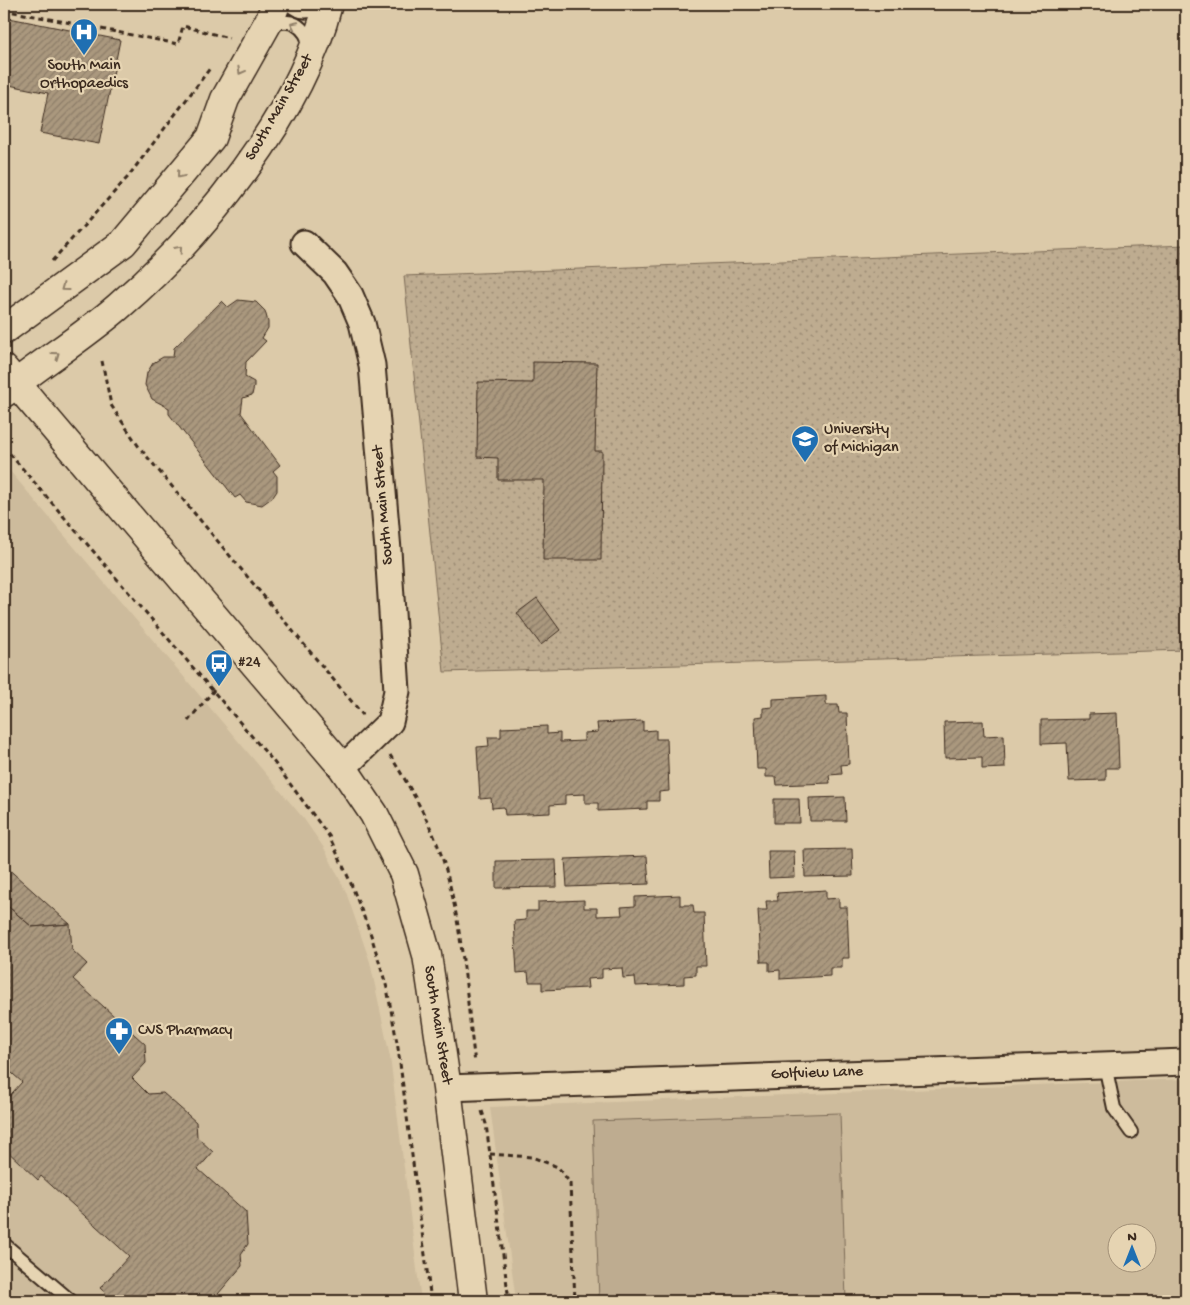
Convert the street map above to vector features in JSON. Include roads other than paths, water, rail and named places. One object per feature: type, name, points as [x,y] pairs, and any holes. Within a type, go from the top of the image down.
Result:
[{"type":"street","points":[[4,330],[123,243],[211,138],[225,99],[262,34],[276,4]]},
{"type":"street","name":"South Main Street","points":[[328,4],[323,27],[312,55],[279,115],[244,171],[175,254],[111,313],[8,382],[343,768],[374,814],[404,874],[427,955],[447,1088],[473,1301]]},
{"type":"street","name":"South Main Street","points":[[304,243],[334,273],[350,295],[362,323],[372,365],[388,550],[397,691],[390,722],[343,768]]},
{"type":"street","name":"Golfview Lane","points":[[447,1088],[1186,1062]]},
{"type":"lane","points":[[289,4],[296,10],[304,12],[318,10],[328,4]]},
{"type":"lane","points":[[262,34],[273,25],[286,21],[295,23],[306,32],[312,55]]},
{"type":"lane","points":[[1105,1065],[1114,1108],[1131,1132]]},
{"type":"lane","points":[[4,1244],[71,1301]]},
{"type":"place","name":"South Main Orthopaedics","points":[[84,56]]},
{"type":"place","name":"University of Michigan","points":[[805,463]]},
{"type":"place","name":"#24","points":[[219,687]]},
{"type":"place","name":"CVS Pharmacy","points":[[119,1055]]}]
